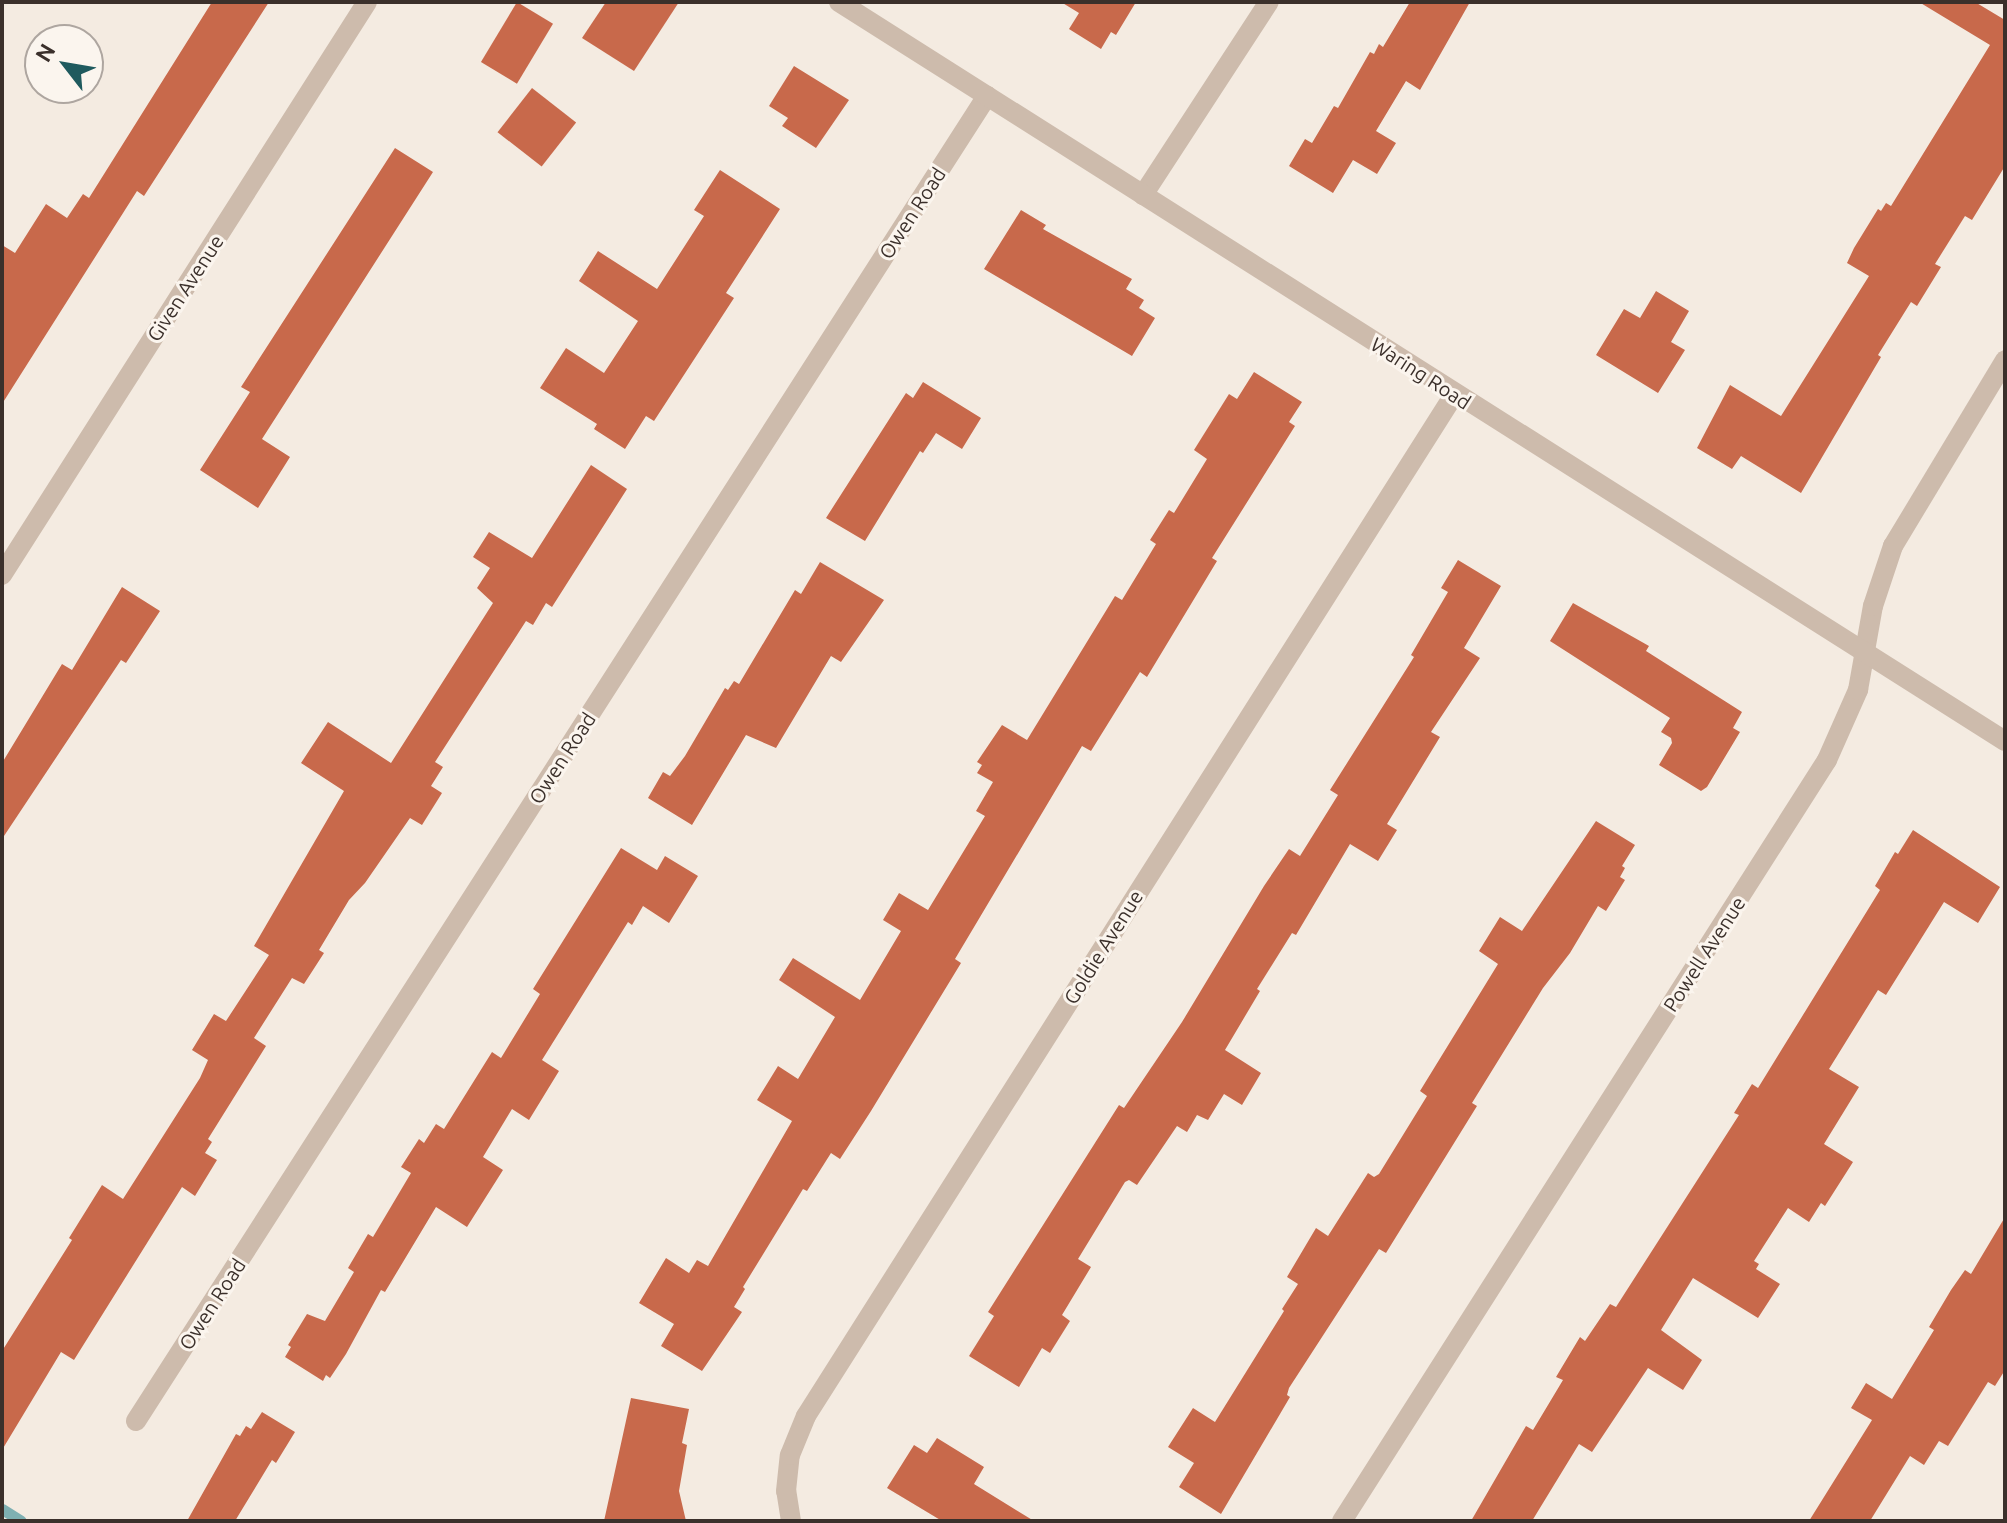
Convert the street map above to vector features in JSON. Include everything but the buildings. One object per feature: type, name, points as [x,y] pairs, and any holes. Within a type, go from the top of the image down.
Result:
[{"type":"street","name":"Given Avenue","points":[[2,575],[367,2]]},
{"type":"street","name":"Waring Road","points":[[839,2],[1454,395],[2005,741]]},
{"type":"street","points":[[1143,195],[1269,2]]},
{"type":"street","name":"Owen Road","points":[[136,1421],[987,96]]},
{"type":"street","name":"Powell Avenue","points":[[1342,1521],[1806,795],[1843,728],[1867,652],[1873,606],[1893,546],[2005,360]]},
{"type":"street","name":"Goldie Avenue","points":[[790,1516],[786,1491],[790,1455],[806,1416],[1454,395]]},
{"type":"waterway","points":[[2,1509],[21,1521]]}]
